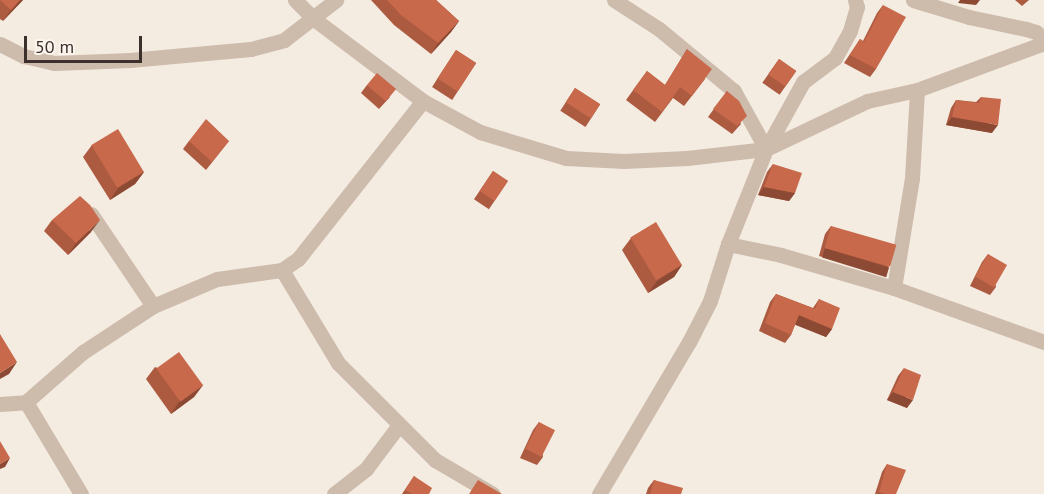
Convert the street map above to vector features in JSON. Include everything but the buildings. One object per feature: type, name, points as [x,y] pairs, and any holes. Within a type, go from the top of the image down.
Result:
[{"type":"street","points":[[295,0],[314,19],[423,101],[480,132],[566,158],[656,160],[766,149],[867,101],[917,90],[1044,42],[1036,33],[1026,29],[969,17],[913,0]]},
{"type":"street","points":[[0,44],[24,56],[54,63],[130,60],[251,49],[284,40],[336,0]]},
{"type":"street","points":[[614,0],[659,29],[734,91],[766,149]]},
{"type":"street","points":[[599,494],[695,332],[721,274],[728,244],[766,149],[803,82],[835,58],[850,30],[857,7],[855,0]]},
{"type":"street","points":[[894,288],[912,178],[917,90]]},
{"type":"street","points":[[0,404],[26,402],[83,352],[153,306],[217,279],[282,270],[298,259],[423,101]]},
{"type":"street","points":[[92,214],[153,306]]},
{"type":"street","points":[[728,244],[781,255],[894,288],[1044,342]]},
{"type":"street","points":[[282,270],[338,363],[435,460],[493,494]]},
{"type":"street","points":[[26,402],[81,494]]},
{"type":"street","points":[[334,494],[366,469],[399,425]]}]
